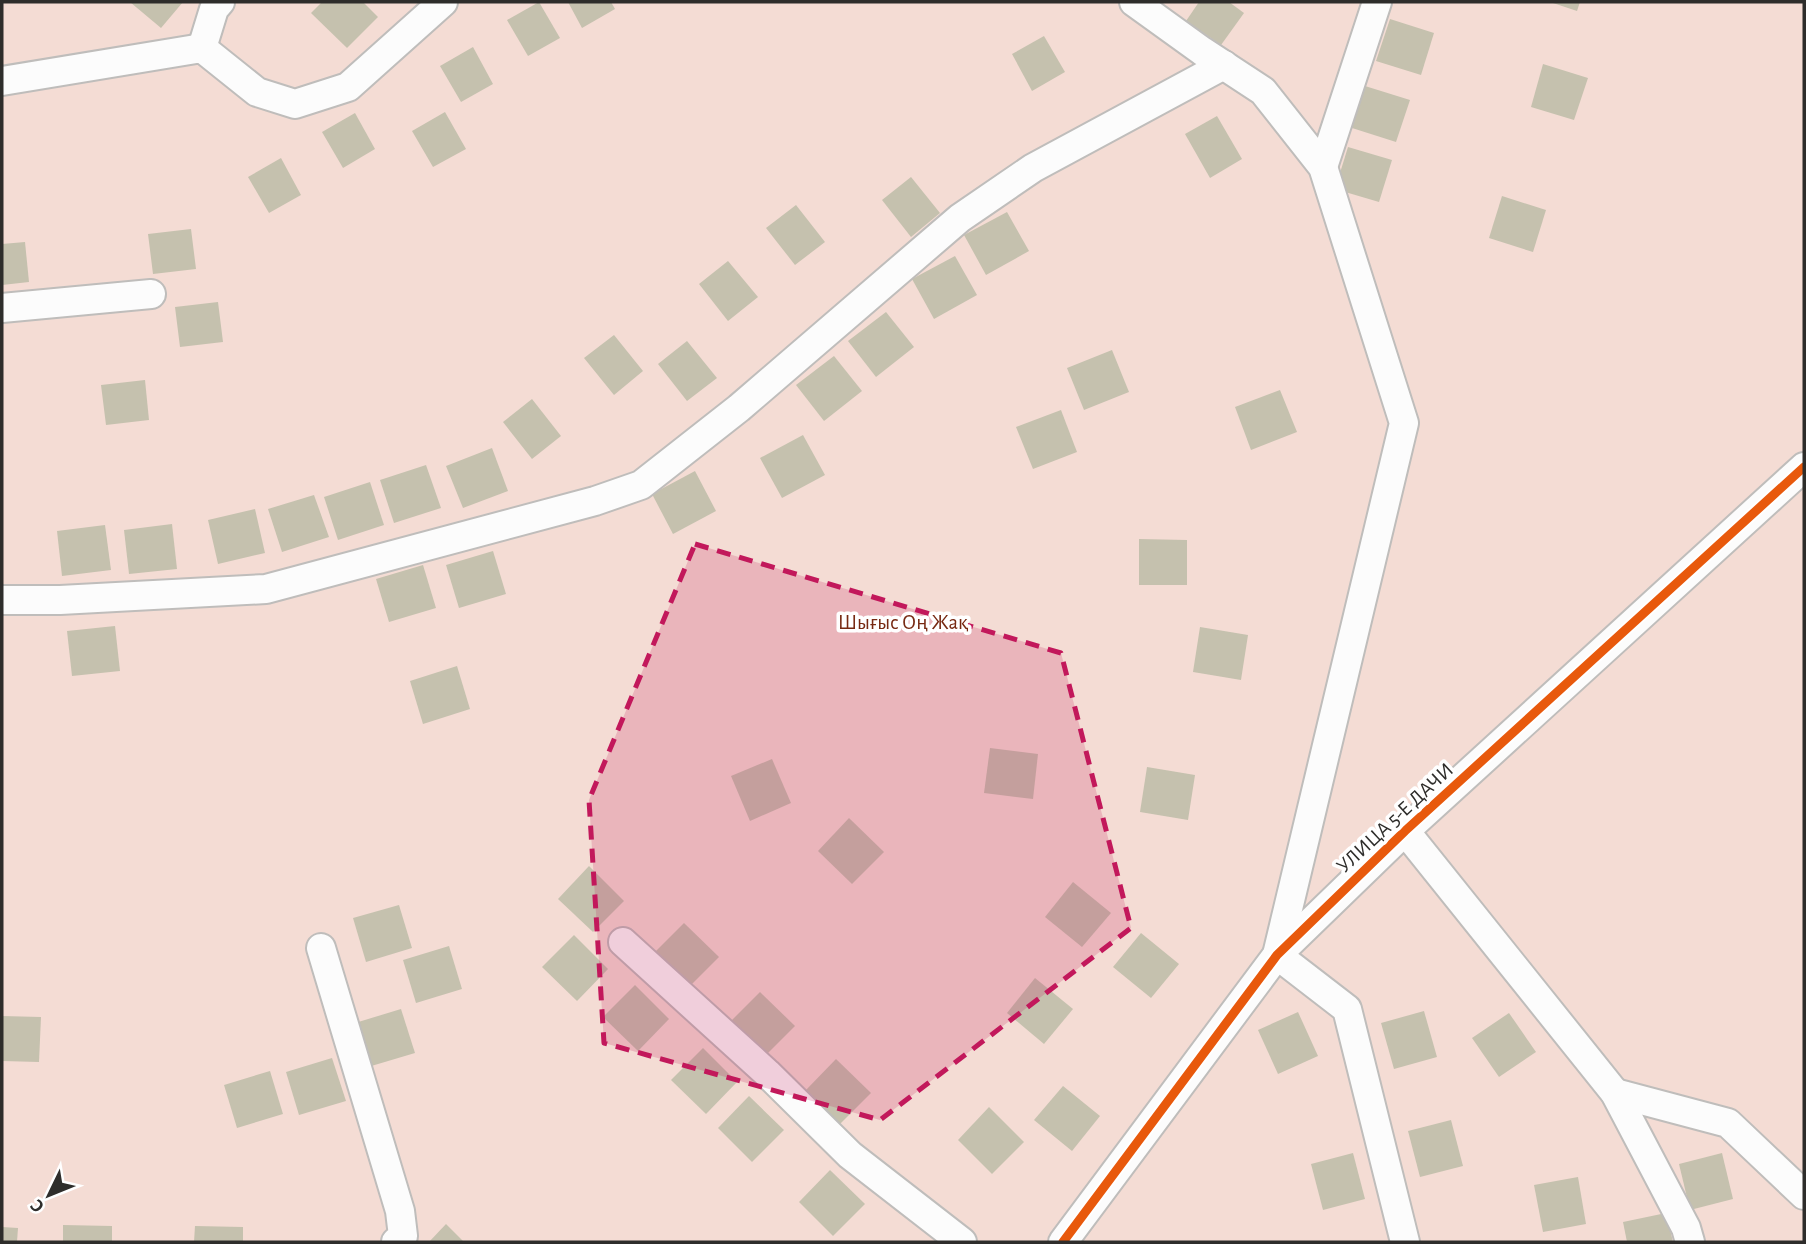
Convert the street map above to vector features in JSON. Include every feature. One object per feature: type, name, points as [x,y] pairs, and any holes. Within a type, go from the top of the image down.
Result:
[{"type":"street","points":[[202,48],[214,9],[220,2]]},
{"type":"street","points":[[2,81],[202,48],[257,92],[295,104],[348,87],[443,2]]},
{"type":"street","points":[[1135,2],[1264,90],[1323,167],[1404,423],[1277,955],[1347,1009],[1405,1242]]},
{"type":"street","points":[[1323,167],[1377,2]]},
{"type":"street","points":[[2,600],[60,600],[266,589],[595,501],[641,485],[739,408],[960,218],[1033,167],[1224,65]]},
{"type":"street","points":[[2,308],[151,294]]},
{"type":"street","name":"УЛИЦА 5-Е ДАЧИ","points":[[1063,1242],[1277,955],[1405,831],[1804,467]]},
{"type":"street","points":[[1405,831],[1615,1093],[1686,1228],[1690,1242]]},
{"type":"street","points":[[624,942],[766,1073],[849,1156],[962,1242]]},
{"type":"street","points":[[321,948],[400,1211],[403,1236],[396,1242]]},
{"type":"street","points":[[1615,1093],[1728,1123],[1804,1195]]},
{"type":"highlighted area","points":[[695,544],[1061,653],[1131,928],[880,1120],[604,1043],[589,800]]},
{"type":"green space","name":"Шығыс Оң Жақ","points":[[2,2],[1804,2],[1804,1242],[2,1242]]},
{"type":"building","points":[[130,2],[183,2],[161,28]]},
{"type":"building","points":[[322,2],[363,2],[378,17],[347,48],[311,13]]},
{"type":"building","points":[[539,2],[560,38],[528,56],[507,20]]},
{"type":"building","points":[[568,2],[611,2],[615,9],[582,28]]},
{"type":"building","points":[[1199,2],[1229,2],[1244,13],[1221,45],[1186,21]]},
{"type":"building","points":[[1550,2],[1580,2],[1577,11]]},
{"type":"building","points":[[1390,19],[1434,33],[1421,75],[1376,61]]},
{"type":"building","points":[[1044,36],[1065,72],[1032,91],[1012,54]]},
{"type":"building","points":[[473,47],[493,84],[461,102],[440,66]]},
{"type":"building","points":[[1543,64],[1588,78],[1574,120],[1531,107]]},
{"type":"building","points":[[1365,86],[1410,100],[1396,142],[1352,128]]},
{"type":"building","points":[[445,112],[466,149],[433,167],[412,131]]},
{"type":"building","points":[[355,113],[375,149],[343,168],[322,132]]},
{"type":"building","points":[[1217,116],[1242,159],[1210,178],[1185,134]]},
{"type":"building","points":[[1348,147],[1392,160],[1379,202],[1335,189]]},
{"type":"building","points":[[281,158],[301,195],[269,213],[248,177]]},
{"type":"building","points":[[911,177],[940,213],[911,237],[882,200]]},
{"type":"building","points":[[1502,196],[1546,210],[1533,252],[1489,238]]},
{"type":"building","points":[[796,205],[825,242],[795,265],[766,228]]},
{"type":"building","points":[[1007,212],[1029,251],[986,275],[964,235]]},
{"type":"building","points":[[191,229],[196,269],[153,274],[148,234]]},
{"type":"building","points":[[25,242],[29,282],[2,285],[2,244]]},
{"type":"building","points":[[955,256],[977,295],[934,319],[912,279]]},
{"type":"building","points":[[728,261],[758,297],[728,321],[699,284]]},
{"type":"building","points":[[218,302],[223,342],[180,347],[175,307]]},
{"type":"building","points":[[886,312],[914,347],[876,377],[848,341]]},
{"type":"building","points":[[614,335],[643,371],[614,395],[584,358]]},
{"type":"building","points":[[687,341],[717,378],[687,401],[658,364]]},
{"type":"building","points":[[1112,350],[1129,392],[1084,410],[1067,368]]},
{"type":"building","points":[[834,356],[862,391],[824,421],[796,385]]},
{"type":"building","points":[[145,380],[149,420],[106,425],[101,385]]},
{"type":"building","points":[[1280,390],[1297,432],[1251,450],[1235,407]]},
{"type":"building","points":[[532,399],[561,436],[532,459],[503,422]]},
{"type":"building","points":[[1061,410],[1077,452],[1033,469],[1016,427]]},
{"type":"building","points":[[803,435],[825,475],[782,498],[760,458]]},
{"type":"building","points":[[492,448],[508,491],[463,508],[446,466]]},
{"type":"building","points":[[426,465],[441,508],[394,523],[380,480]]},
{"type":"building","points":[[695,471],[716,511],[673,534],[652,494]]},
{"type":"building","points":[[370,482],[384,525],[338,540],[324,497]]},
{"type":"building","points":[[314,495],[329,537],[282,552],[268,509]]},
{"type":"building","points":[[255,509],[265,553],[218,564],[208,520]]},
{"type":"building","points":[[172,524],[177,569],[129,574],[124,530]]},
{"type":"building","points":[[105,525],[111,570],[62,576],[57,531]]},
{"type":"building","points":[[1139,539],[1187,540],[1187,585],[1139,585]]},
{"type":"building","points":[[493,551],[506,594],[459,608],[446,565]]},
{"type":"building","points":[[423,565],[436,608],[389,622],[376,579]]},
{"type":"building","points":[[115,626],[120,671],[72,676],[67,631]]},
{"type":"building","points":[[1200,627],[1248,635],[1241,680],[1193,672]]},
{"type":"building","points":[[457,666],[470,709],[423,724],[410,681]]},
{"type":"building","points":[[990,748],[1038,754],[1033,799],[984,793]]},
{"type":"building","points":[[772,759],[791,803],[750,821],[731,776]]},
{"type":"building","points":[[1147,767],[1195,775],[1188,820],[1140,812]]},
{"type":"building","points":[[849,818],[884,852],[852,884],[818,851]]},
{"type":"building","points":[[589,866],[624,901],[593,932],[558,899]]},
{"type":"building","points":[[1073,882],[1111,913],[1082,947],[1045,917]]},
{"type":"building","points":[[399,905],[412,948],[366,962],[353,918]]},
{"type":"building","points":[[684,923],[719,957],[687,989],[652,955]]},
{"type":"building","points":[[1141,933],[1179,964],[1151,998],[1113,967]]},
{"type":"building","points":[[574,935],[608,969],[577,1001],[542,967]]},
{"type":"building","points":[[449,946],[462,989],[416,1003],[403,960]]},
{"type":"building","points":[[1035,978],[1073,1009],[1044,1044],[1007,1013]]},
{"type":"building","points":[[635,985],[669,1019],[638,1051],[603,1017]]},
{"type":"building","points":[[760,992],[795,1026],[763,1058],[728,1024]]},
{"type":"building","points":[[401,1009],[415,1053],[368,1067],[355,1023]]},
{"type":"building","points":[[1424,1011],[1437,1057],[1394,1069],[1381,1023]]},
{"type":"building","points":[[1298,1012],[1318,1056],[1278,1074],[1258,1030]]},
{"type":"building","points":[[1509,1013],[1536,1052],[1499,1077],[1472,1038]]},
{"type":"building","points":[[2,1016],[41,1017],[39,1062],[2,1061]]},
{"type":"building","points":[[703,1048],[737,1082],[706,1114],[671,1080]]},
{"type":"building","points":[[332,1058],[346,1101],[299,1115],[286,1072]]},
{"type":"building","points":[[836,1059],[871,1093],[839,1125],[805,1091]]},
{"type":"building","points":[[270,1071],[283,1114],[237,1128],[224,1085]]},
{"type":"building","points":[[1063,1086],[1100,1116],[1072,1151],[1034,1120]]},
{"type":"building","points":[[749,1096],[784,1130],[752,1162],[718,1128]]},
{"type":"building","points":[[989,1107],[1024,1142],[992,1174],[958,1140]]},
{"type":"building","points":[[1451,1120],[1463,1166],[1420,1177],[1408,1131]]},
{"type":"building","points":[[1353,1153],[1365,1199],[1323,1210],[1311,1164]]},
{"type":"building","points":[[1722,1153],[1733,1199],[1690,1210],[1679,1164]]},
{"type":"building","points":[[830,1170],[865,1204],[833,1236],[799,1202]]},
{"type":"building","points":[[1578,1177],[1586,1224],[1543,1232],[1534,1185]]},
{"type":"building","points":[[1666,1213],[1673,1242],[1627,1242],[1623,1222]]},
{"type":"building","points":[[446,1224],[464,1242],[429,1242]]},
{"type":"building","points":[[63,1225],[112,1226],[112,1242],[63,1242]]},
{"type":"building","points":[[195,1226],[243,1227],[243,1242],[194,1242]]},
{"type":"building","points":[[2,1227],[18,1228],[17,1242],[2,1242]]},
{"type":"cycle path","points":[[1063,1242],[1277,955],[1405,831],[1804,467]]}]
